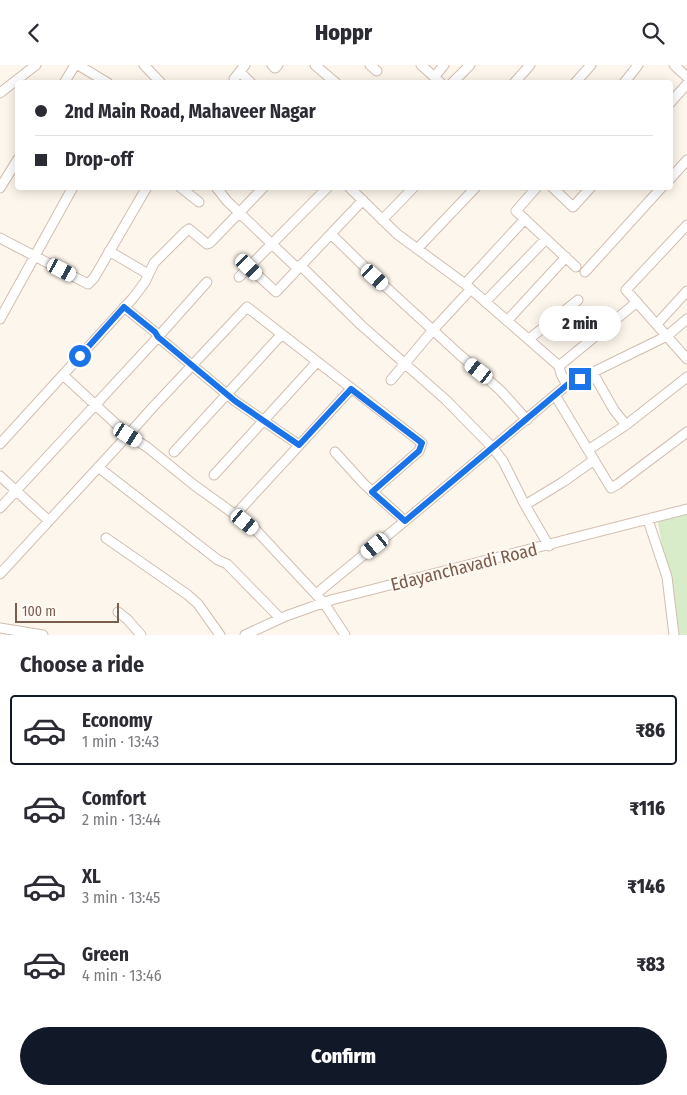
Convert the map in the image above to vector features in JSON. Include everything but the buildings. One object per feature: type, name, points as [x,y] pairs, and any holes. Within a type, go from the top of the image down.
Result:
[{"type":"street","points":[[17,80],[36,65]]},
{"type":"street","points":[[66,80],[76,65],[103,80]]},
{"type":"street","points":[[272,65],[275,68],[278,65]]},
{"type":"street","points":[[315,65],[332,80]]},
{"type":"street","points":[[422,65],[438,79],[444,65]]},
{"type":"street","points":[[455,80],[470,65]]},
{"type":"street","points":[[517,80],[530,65]]},
{"type":"street","points":[[578,80],[591,65]]},
{"type":"street","points":[[626,80],[638,65]]},
{"type":"street","points":[[674,65],[687,77]]},
{"type":"street","points":[[147,66],[159,80]]},
{"type":"street","points":[[0,93],[15,81]]},
{"type":"street","points":[[673,100],[687,84]]},
{"type":"street","points":[[673,176],[687,160]]},
{"type":"street","points":[[0,188],[15,164]]},
{"type":"street","points":[[0,319],[71,190]]},
{"type":"street","points":[[0,237],[88,284],[91,282],[145,190]]},
{"type":"street","points":[[184,190],[199,202]]},
{"type":"street","points":[[219,190],[239,213],[272,244],[452,405],[493,448],[503,461],[525,505],[549,546]]},
{"type":"street","points":[[0,444],[124,307],[146,278],[154,263],[186,231],[189,229],[193,230],[207,244],[210,243],[261,190]]},
{"type":"street","points":[[239,277],[325,190]]},
{"type":"street","points":[[352,190],[406,241],[418,248],[468,287],[559,366],[567,385]]},
{"type":"street","points":[[382,220],[411,190]]},
{"type":"street","points":[[418,248],[473,190]]},
{"type":"street","points":[[534,190],[516,211],[576,267]]},
{"type":"street","points":[[555,190],[573,207],[589,190]]},
{"type":"street","points":[[585,273],[659,190]]},
{"type":"street","points":[[249,267],[276,292],[363,200]]},
{"type":"street","points":[[391,380],[525,219]]},
{"type":"street","points":[[687,225],[626,290],[687,359]]},
{"type":"street","points":[[331,234],[501,391],[527,420]]},
{"type":"street","points":[[485,302],[546,239]]},
{"type":"street","points":[[109,251],[146,278]]},
{"type":"street","points":[[507,321],[566,257]]},
{"type":"street","points":[[0,508],[158,337],[206,282]]},
{"type":"street","points":[[657,324],[687,291]]},
{"type":"street","points":[[528,339],[578,301]]},
{"type":"street","points":[[559,366],[637,303]]},
{"type":"street","points":[[124,307],[226,394],[299,445]]},
{"type":"street","points":[[0,574],[247,307],[422,443],[419,451],[372,492]]},
{"type":"street","points":[[316,594],[567,385],[666,336],[687,319]]},
{"type":"street","points":[[174,452],[281,335]]},
{"type":"street","points":[[214,475],[317,362]]},
{"type":"street","points":[[593,373],[614,410],[626,425]]},
{"type":"street","points":[[63,375],[128,435],[147,447],[194,485],[236,514],[269,543],[324,603],[344,635]]},
{"type":"street","points":[[588,450],[626,425],[687,377]]},
{"type":"street","points":[[236,514],[351,389]]},
{"type":"street","points":[[555,395],[610,488],[687,432]]},
{"type":"street","points":[[335,452],[372,492],[405,521]]},
{"type":"street","points":[[525,505],[594,460]]},
{"type":"street","points":[[98,467],[218,560],[227,564],[280,619]]},
{"type":"street","points":[[0,476],[49,521]]},
{"type":"street","name":"Edayanchavadi Road","points":[[244,635],[324,603],[687,509]]},
{"type":"street","points":[[648,520],[667,577],[674,635]]},
{"type":"street","points":[[106,538],[188,595],[198,604],[220,635]]},
{"type":"street","points":[[118,612],[127,619],[140,635]]},
{"type":"street","points":[[0,628],[43,635]]},
{"type":"green space","points":[[687,510],[687,635],[677,635],[657,517]]},
{"type":"route","points":[[80,356],[124,307],[226,394],[299,445],[351,389],[422,443],[419,451],[372,492],[405,521],[567,385],[580,379]]}]
